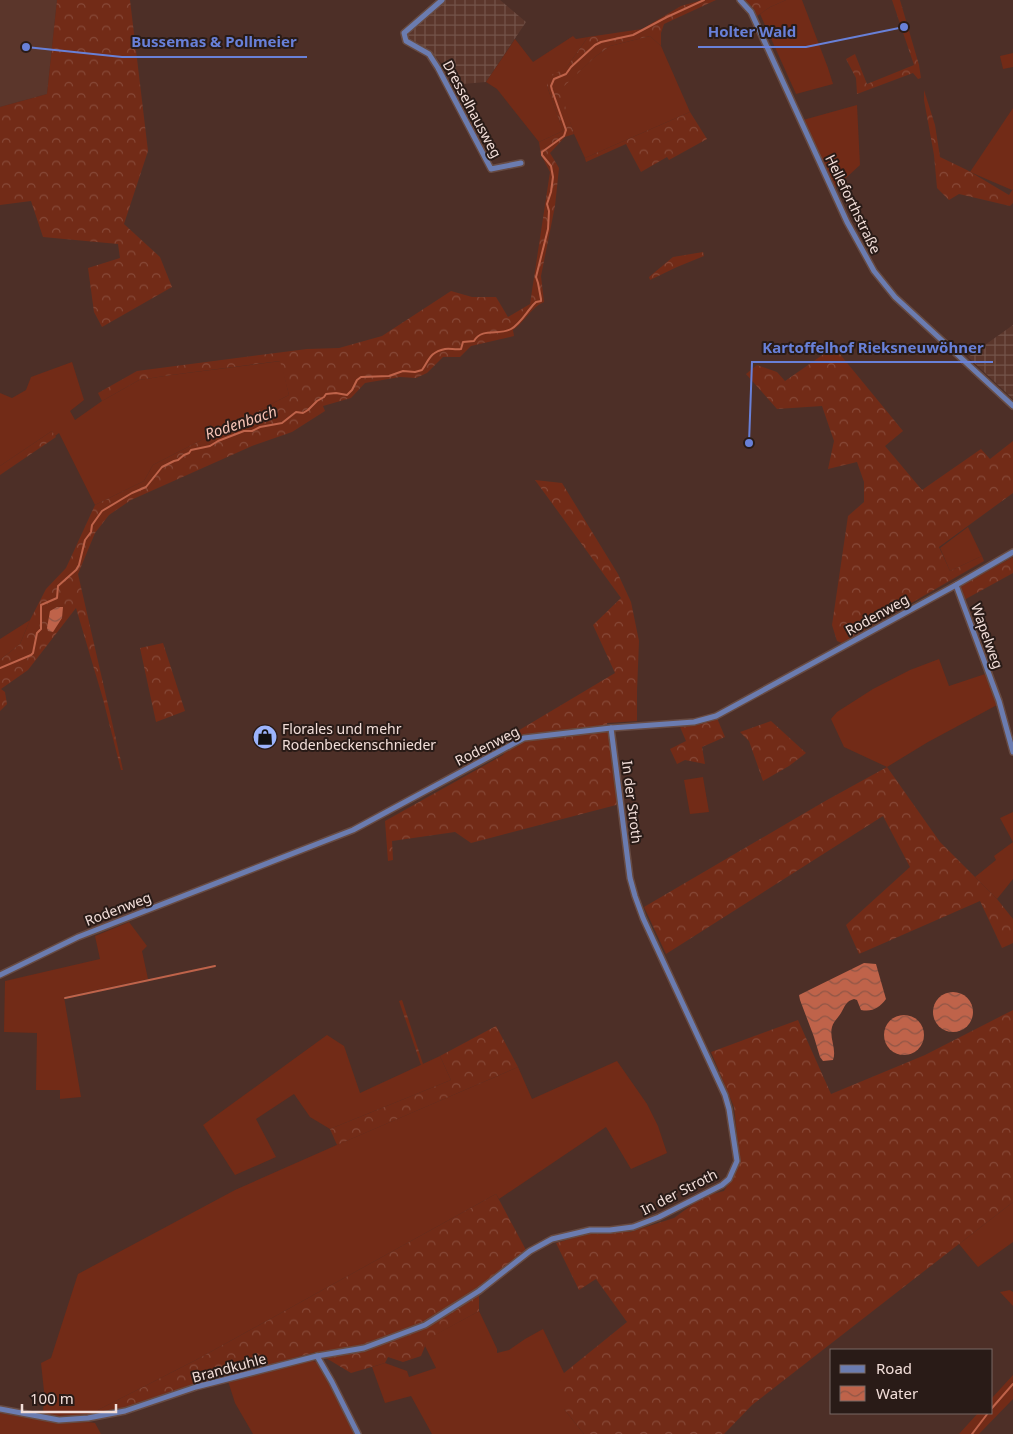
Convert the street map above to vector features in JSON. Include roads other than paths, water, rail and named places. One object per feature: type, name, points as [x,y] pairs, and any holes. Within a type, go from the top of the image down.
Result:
[{"type":"street","name":"Dresselhausweg","points":[[442,0],[404,33],[406,41],[429,54],[491,169],[521,163]]},
{"type":"street","name":"Helleforthstraße","points":[[740,0],[751,12],[846,222],[874,271],[895,298],[1013,406]]},
{"type":"street","name":"Rodenweg","points":[[0,975],[78,937],[353,830],[524,738],[611,728],[694,722],[716,716],[1013,552]]},
{"type":"street","name":"Wapelweg","points":[[956,585],[999,701],[1013,752]]},
{"type":"street","name":"In der Stroth","points":[[317,1356],[364,1348],[425,1325],[479,1291],[530,1251],[552,1239],[590,1230],[633,1227],[714,1190],[729,1179],[734,1170],[737,1161],[729,1108],[725,1095],[634,896],[630,878],[611,728]]},
{"type":"street","name":"Brandkuhle","points":[[0,1409],[59,1420],[88,1418],[125,1411],[196,1387],[317,1356]]},
{"type":"street","points":[[317,1356],[358,1434]]},
{"type":"water","points":[[57,607],[63,607],[62,618],[53,632],[48,631],[50,611]]},
{"type":"water","points":[[864,963],[876,964],[886,999],[872,1010],[861,1010],[857,1000],[854,999],[847,1002],[833,1023],[831,1031],[834,1052],[833,1060],[823,1061],[799,995]]},
{"type":"water","points":[[957,992],[964,995],[970,1001],[973,1012],[972,1020],[964,1029],[957,1032],[949,1032],[942,1029],[934,1020],[933,1008],[936,1001],[945,993]]},
{"type":"water","points":[[908,1015],[915,1018],[921,1024],[924,1035],[923,1043],[915,1052],[908,1055],[900,1055],[893,1052],[885,1043],[884,1031],[887,1024],[896,1016]]},
{"type":"waterway","name":"Rodenbach","points":[[0,668],[33,653],[37,633],[41,629],[41,605],[57,598],[58,586],[76,570],[85,540],[91,532],[92,525],[102,511],[146,487],[162,467],[178,460],[191,450],[210,446],[244,431],[252,431],[260,427],[282,423],[296,412],[303,413],[308,410],[326,394],[347,395],[361,377],[389,376],[403,371],[415,372],[422,370],[430,357],[440,350],[461,349],[463,342],[474,341],[481,334],[506,331],[517,324],[536,302],[541,301],[536,277],[548,229],[549,211],[547,204],[553,177],[551,166],[542,155],[542,152],[564,136],[566,130],[551,86],[554,79],[566,74],[595,45],[633,35],[704,0]]},
{"type":"waterway","points":[[65,998],[215,966]]},
{"type":"waterway","points":[[993,1407],[1013,1384]]},
{"type":"waterway","points":[[972,1434],[987,1414]]},
{"type":"place","name":"Holter Wald","points":[[904,27]]},
{"type":"place","name":"Bussemas & Pollmeier","points":[[26,47]]},
{"type":"place","name":"Kartoffelhof Rieksneuwöhner","points":[[749,443]]},
{"type":"place","name":"Florales und mehr Rodenbeckenschnieder","points":[[265,737]]}]
